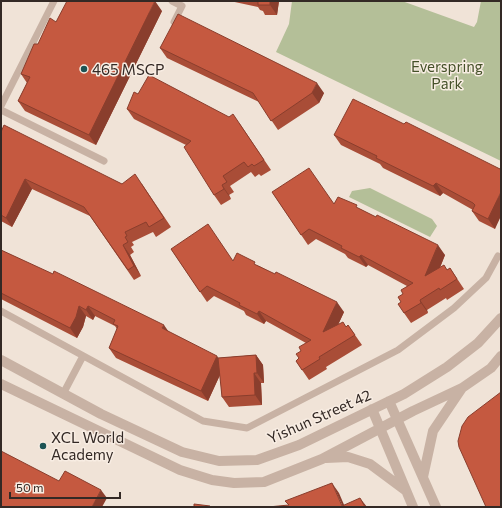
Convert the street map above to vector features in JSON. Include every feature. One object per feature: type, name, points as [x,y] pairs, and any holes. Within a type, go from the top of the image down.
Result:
[{"type":"street","name":"Yishun Street 42","points":[[1,360],[101,414],[182,452],[219,461],[257,460],[299,445],[404,394],[448,367],[478,343],[501,318]]},
{"type":"street","points":[[1,384],[180,470],[212,480],[234,483],[264,482],[322,459],[398,419],[462,388],[491,368],[501,356]]},
{"type":"street","points":[[423,477],[433,431],[462,388]]},
{"type":"street","points":[[389,401],[436,507]]},
{"type":"street","points":[[372,409],[413,507]]},
{"type":"street","points":[[322,459],[348,457],[370,464],[406,491]]},
{"type":"lane","points":[[1,106],[54,1]]},
{"type":"lane","points":[[170,29],[182,6],[172,1]]},
{"type":"lane","points":[[1,88],[8,92]]},
{"type":"lane","points":[[1,110],[104,161]]},
{"type":"lane","points":[[1,311],[202,421],[247,428],[398,350],[454,308],[486,278],[498,256]]},
{"type":"lane","points":[[63,394],[83,356]]},
{"type":"green space","name":"Everspring Park","points":[[292,1],[402,1],[474,27],[477,22],[481,1],[501,1],[501,161],[276,52],[289,24]]},
{"type":"green space","points":[[370,188],[432,219],[437,226],[430,237],[349,197],[352,191]]},
{"type":"building","name":"465 MSCP","points":[[67,1],[155,1],[89,135],[18,101],[30,77],[21,74],[34,44],[38,44],[50,18],[56,22]]},
{"type":"building","points":[[256,1],[270,1],[270,5],[258,5],[258,2]]},
{"type":"building","points":[[178,14],[317,83],[312,93],[271,121],[253,93],[160,48]]},
{"type":"building","points":[[149,75],[229,117],[233,114],[264,160],[254,166],[252,164],[248,167],[244,162],[223,176],[227,182],[222,185],[224,189],[214,195],[184,147],[191,141],[127,109],[134,92],[138,94]]},
{"type":"building","points":[[353,99],[404,124],[406,122],[500,169],[501,166],[501,192],[488,219],[472,211],[475,205],[473,203],[436,183],[433,186],[376,158],[377,156],[334,135]]},
{"type":"building","points":[[4,125],[122,184],[135,174],[164,218],[149,227],[146,222],[125,232],[127,236],[125,237],[128,242],[123,245],[134,266],[128,270],[84,207],[25,179],[6,218],[1,215],[1,132]]},
{"type":"building","points":[[309,168],[334,204],[338,197],[357,205],[356,207],[376,217],[377,215],[438,245],[425,276],[444,265],[447,270],[450,268],[457,279],[420,300],[421,303],[404,313],[398,304],[401,302],[398,297],[403,294],[401,290],[413,283],[361,255],[359,257],[341,248],[342,246],[309,229],[301,235],[272,192]]},
{"type":"building","points":[[208,224],[233,261],[237,253],[255,262],[254,264],[275,274],[276,272],[337,302],[323,332],[343,322],[346,327],[348,325],[355,335],[319,357],[320,359],[302,370],[296,361],[299,358],[296,354],[301,351],[299,347],[311,340],[259,311],[257,314],[239,305],[240,303],[207,286],[200,292],[171,249]]},
{"type":"building","points":[[1,250],[53,274],[54,271],[164,325],[162,328],[217,356],[201,391],[109,348],[118,326],[113,324],[115,320],[88,306],[86,310],[79,306],[76,317],[70,328],[1,293]]},
{"type":"building","points":[[256,355],[257,373],[254,373],[255,395],[222,397],[218,358]]},
{"type":"building","points":[[501,392],[501,507],[486,507],[459,447],[458,441],[462,426],[468,417]]},
{"type":"building","points":[[1,451],[59,481],[65,471],[101,490],[92,507],[1,507]]},
{"type":"building","points":[[332,483],[342,506],[360,498],[365,507],[268,507],[289,505],[285,501]]},
{"type":"building","points":[[194,504],[210,506],[210,507],[194,507]]},
{"type":"place","name":"465 MSCP","points":[[84,69]]},
{"type":"place","name":"XCL World Academy","points":[[43,446]]}]
